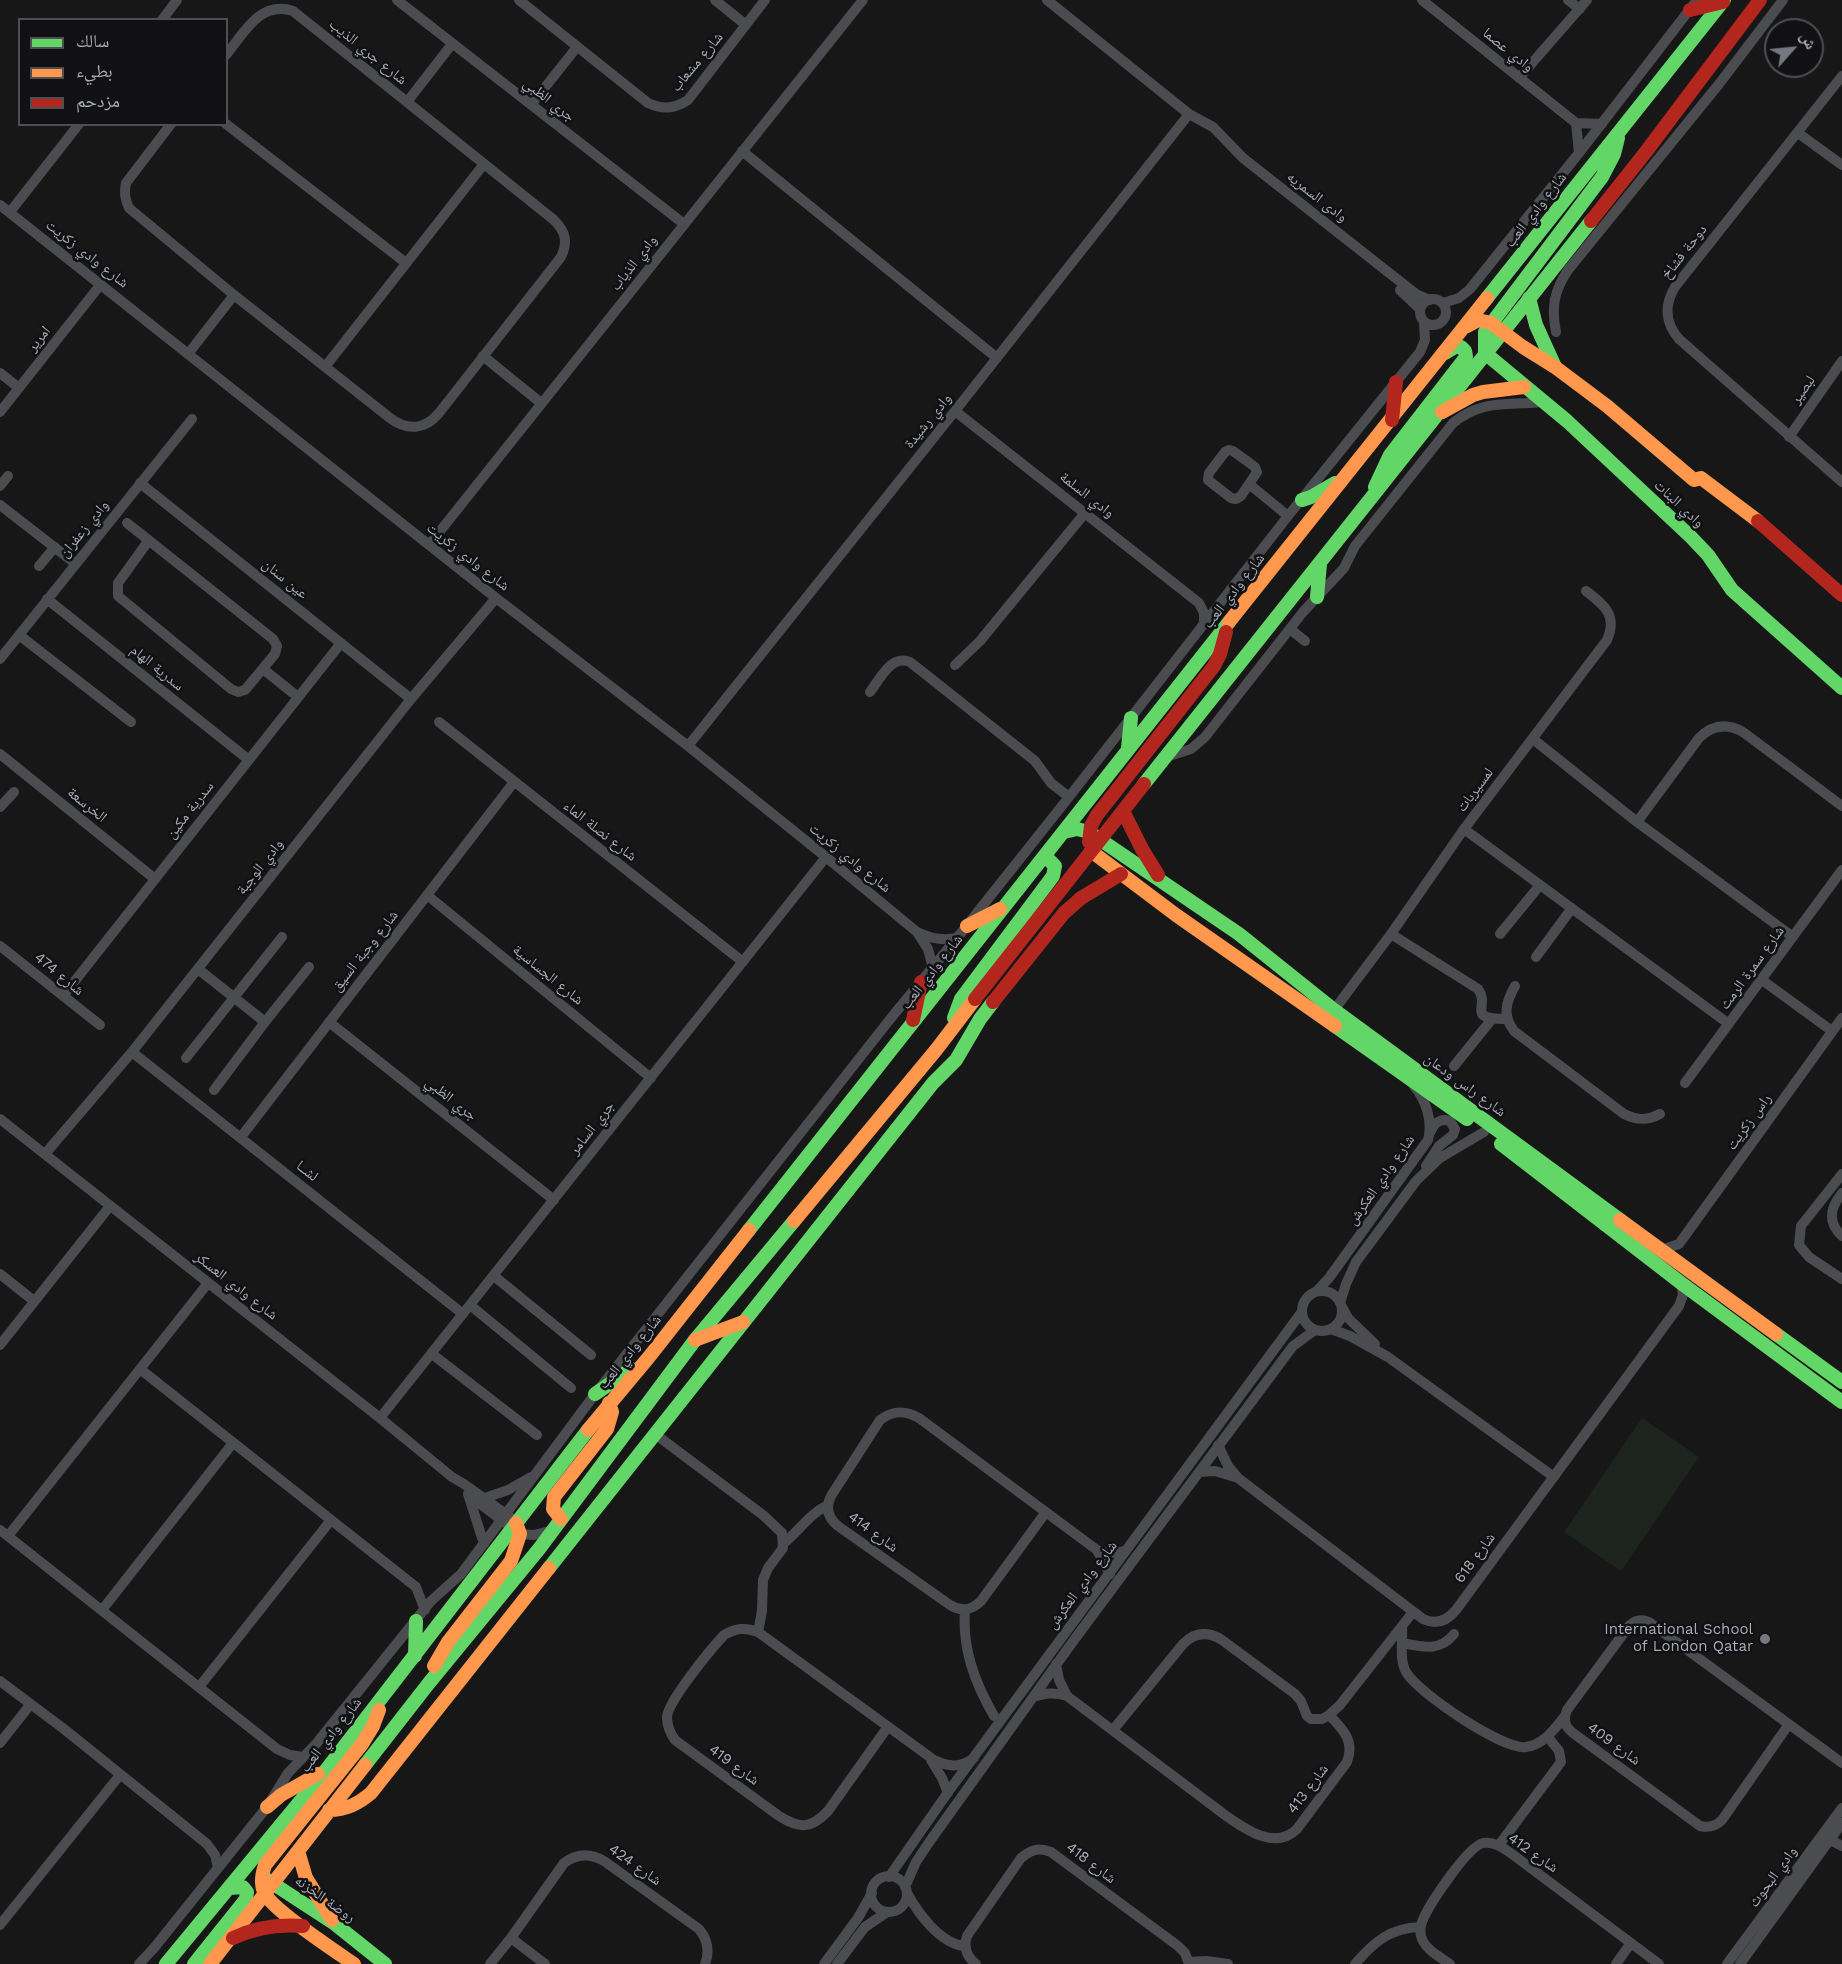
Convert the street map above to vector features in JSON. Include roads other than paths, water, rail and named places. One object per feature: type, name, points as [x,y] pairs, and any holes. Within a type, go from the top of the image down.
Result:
[{"type":"street","points":[[164,18],[177,0]]},
{"type":"street","name":"جري الظبي","points":[[397,0],[684,224]]},
{"type":"street","name":"شارع مشعاب","points":[[519,0],[648,103],[664,108],[673,108],[688,100],[765,0]]},
{"type":"street","points":[[715,0],[746,25]]},
{"type":"street","name":"وادي الذياب","points":[[429,545],[863,0]]},
{"type":"street","name":"وادى السمريه","points":[[1047,0],[1189,114],[1213,127],[1242,158],[1416,294],[1430,300]]},
{"type":"street","name":"وادي عصما","points":[[1422,0],[1576,123]]},
{"type":"street","points":[[1568,0],[1580,9]]},
{"type":"street","points":[[1519,78],[1587,0]]},
{"type":"street","points":[[1095,836],[1123,811],[1166,757],[1645,153],[1760,0]]},
{"type":"street","points":[[1556,332],[1554,297],[1568,270],[1784,0]]},
{"type":"street","points":[[1443,303],[1459,298],[1470,289],[1694,5],[1724,1]]},
{"type":"street","name":"شارع وادي العب","points":[[166,1964],[326,1770],[415,1656],[511,1524],[649,1356],[1128,748],[1724,1]]},
{"type":"street","name":"شارع جري الذيب","points":[[228,53],[259,14],[267,9],[284,8],[299,16],[407,102],[452,44]]},
{"type":"street","points":[[531,105],[577,46]]},
{"type":"street","name":"دوحة فشاخ","points":[[1842,76],[1675,287],[1668,300],[1667,314],[1671,328],[1679,339],[1842,482]]},
{"type":"street","points":[[169,126],[126,183],[124,192],[129,208],[234,295],[398,424],[416,428],[433,420],[561,257],[565,248],[565,237],[562,228],[554,220],[407,102]]},
{"type":"street","name":"وادى السمريه","points":[[1189,114],[1196,124],[1245,168],[1407,296],[1420,309]]},
{"type":"street","name":"وادي رشيدة","points":[[688,746],[956,411],[1189,114]]},
{"type":"street","points":[[1579,153],[1576,123],[1602,124]]},
{"type":"street","points":[[10,212],[77,126]]},
{"type":"street","points":[[228,126],[406,263]]},
{"type":"street","points":[[1798,132],[1842,165]]},
{"type":"street","points":[[1485,353],[1484,337],[1491,323],[1602,177],[1614,154],[1619,133]]},
{"type":"street","points":[[742,151],[997,358]]},
{"type":"street","points":[[325,367],[484,164]]},
{"type":"street","name":"شارع وادي زكريت","points":[[0,205],[496,598],[688,746],[917,932],[933,939],[957,938]]},
{"type":"street","name":"امرير","points":[[0,412],[101,284]]},
{"type":"street","points":[[188,354],[234,295]]},
{"type":"street","points":[[1529,298],[1532,315],[1548,346],[1555,367]]},
{"type":"street","points":[[139,1964],[267,1807],[288,1773],[316,1744],[439,1592],[458,1577],[484,1544],[511,1524],[537,1473],[595,1394],[891,1018],[1070,797],[1423,346],[1426,334],[1421,318],[1422,305],[1430,300],[1439,300],[1443,303],[1446,312],[1444,320],[1436,325],[1424,322]]},
{"type":"street","points":[[1465,327],[1478,320],[1491,323]]},
{"type":"street","name":"وادي البنات","points":[[1491,323],[1607,406],[1694,480],[1701,478],[1731,498],[1842,595]]},
{"type":"street","points":[[1372,498],[1377,480],[1390,455],[1466,357],[1461,347],[1455,347],[1444,353]]},
{"type":"street","name":"وادي البنات","points":[[1485,353],[1567,421],[1691,537],[1708,555],[1727,584],[1741,599],[1842,688]]},
{"type":"street","points":[[483,356],[541,403]]},
{"type":"street","name":"لبصير","points":[[1789,437],[1842,361]]},
{"type":"street","points":[[0,373],[19,388]]},
{"type":"street","points":[[1392,420],[1396,382]]},
{"type":"street","points":[[1437,415],[1483,392],[1524,387]]},
{"type":"street","points":[[1166,757],[1191,749],[1201,742],[1290,629],[1344,568],[1356,546],[1453,423],[1479,407],[1542,402]]},
{"type":"street","name":"وادي السلمة","points":[[956,411],[1199,603]]},
{"type":"street","name":"وادي زعفران","points":[[0,658],[192,419]]},
{"type":"street","points":[[1231,450],[1257,469],[1257,474],[1249,484],[1239,498],[1233,499],[1209,482],[1208,475],[1225,452],[1231,450]]},
{"type":"street","points":[[0,486],[8,476]]},
{"type":"street","points":[[1302,500],[1343,478]]},
{"type":"street","name":"عين سنان","points":[[140,483],[411,699]]},
{"type":"street","points":[[1249,484],[1288,516]]},
{"type":"street","points":[[0,505],[76,564]]},
{"type":"street","points":[[955,665],[980,640],[1085,513]]},
{"type":"street","points":[[127,523],[149,540],[273,639],[277,646],[275,654],[245,690],[234,691],[120,599],[117,583],[149,540]]},
{"type":"street","points":[[39,566],[55,547]]},
{"type":"street","points":[[1317,597],[1320,563]]},
{"type":"street","name":"لمسيربات","points":[[1334,1010],[1391,934],[1464,829],[1607,640],[1611,624],[1606,608],[1586,591]]},
{"type":"street","name":"وادي الوجبة","points":[[45,1154],[132,1052],[411,699],[496,598]]},
{"type":"street","name":"سدرية الهام","points":[[47,599],[249,760]]},
{"type":"street","points":[[1199,603],[1209,604],[1222,601]]},
{"type":"street","points":[[1199,603],[1204,613],[1204,625]]},
{"type":"street","points":[[354,1964],[274,1906],[264,1895],[261,1883],[298,1851],[429,1683],[558,1524],[695,1340],[936,1050],[1091,851],[1097,814],[1214,666],[1224,642],[1226,628]]},
{"type":"street","points":[[1290,629],[1305,641]]},
{"type":"street","points":[[19,635],[131,722]]},
{"type":"street","name":"سدرية مكين","points":[[63,996],[341,643]]},
{"type":"street","points":[[870,692],[895,661],[910,662],[1035,761],[1051,783],[1070,797]]},
{"type":"street","points":[[263,669],[298,698]]},
{"type":"street","points":[[1128,748],[1131,718]]},
{"type":"street","name":"شارع نصلة الماء","points":[[439,722],[743,962]]},
{"type":"street","points":[[1637,822],[1699,738],[1713,728],[1725,726],[1743,732],[1842,806]]},
{"type":"street","points":[[1533,739],[1637,822],[1793,938]]},
{"type":"street","name":"الخرسعة","points":[[0,754],[155,879]]},
{"type":"street","name":"شارع وجبة السيق","points":[[241,1137],[514,782]]},
{"type":"street","points":[[0,807],[14,792]]},
{"type":"street","points":[[1123,811],[1142,849],[1163,883]]},
{"type":"street","points":[[1064,832],[1077,829],[1095,836]]},
{"type":"street","points":[[1464,829],[1729,1024]]},
{"type":"street","name":"شارع راس ودعان","points":[[1095,836],[1258,948],[1334,1010],[1842,1382]]},
{"type":"street","name":"شارع راس ودعان","points":[[1091,851],[1176,915],[1484,1132],[1681,1283],[1842,1402]]},
{"type":"street","points":[[953,1027],[955,1012],[961,999],[1053,876],[1055,866],[1045,856]]},
{"type":"street","name":"جري السامر","points":[[380,1418],[826,857]]},
{"type":"street","name":"شارع سمرة الرمث","points":[[1685,1083],[1842,870]]},
{"type":"street","points":[[329,1810],[348,1809],[370,1793],[933,1083],[956,1060],[980,1019],[1057,922],[1081,898],[1121,874]]},
{"type":"street","points":[[1500,934],[1540,885]]},
{"type":"street","points":[[1057,922],[1062,887]]},
{"type":"street","name":"شارع الجساسية","points":[[427,895],[651,1078]]},
{"type":"street","points":[[967,926],[1005,906]]},
{"type":"street","points":[[1536,957],[1572,908]]},
{"type":"street","name":"شارع وادي زكريت","points":[[917,932],[928,949],[933,968]]},
{"type":"street","points":[[1391,934],[1478,989],[1482,996],[1480,1005],[1482,1014],[1492,1019],[1507,1019]]},
{"type":"street","points":[[186,1058],[282,938]]},
{"type":"street","name":"شارع 474","points":[[0,946],[100,1025]]},
{"type":"street","points":[[214,1090],[309,967]]},
{"type":"street","points":[[198,969],[265,1022]]},
{"type":"street","points":[[1762,980],[1832,1031]]},
{"type":"street","points":[[912,1024],[921,982]]},
{"type":"street","points":[[1515,986],[1505,1010],[1507,1019],[1514,1030],[1624,1114],[1639,1119],[1647,1119],[1660,1114]]},
{"type":"street","name":"راس زكريت","points":[[1679,1244],[1842,1018]]},
{"type":"street","points":[[1454,1066],[1492,1019]]},
{"type":"street","name":"جري الظبي","points":[[330,1022],[554,1200]]},
{"type":"street","points":[[936,1050],[972,1032]]},
{"type":"street","name":"لشــا","points":[[132,1052],[571,1388]]},
{"type":"street","name":"شارع وادي العكرش","points":[[1317,1291],[1329,1278],[1422,1150],[1431,1131],[1425,1101],[1408,1078]]},
{"type":"street","name":"شارع وادي العسكر","points":[[0,1119],[452,1477],[484,1498],[511,1524]]},
{"type":"street","points":[[1416,1181],[1439,1146],[1453,1136],[1455,1129],[1452,1123],[1443,1120],[1437,1123],[1431,1131]]},
{"type":"street","name":"شارع وادي العكرش","points":[[1341,1305],[1346,1284],[1356,1262],[1416,1181],[1440,1158],[1484,1132]]},
{"type":"street","points":[[1842,1173],[1802,1226],[1799,1245],[1809,1257],[1842,1279]]},
{"type":"street","points":[[1842,1193],[1833,1204],[1831,1218],[1836,1230],[1842,1236]]},
{"type":"street","points":[[0,1345],[110,1206]]},
{"type":"street","points":[[1660,1250],[1679,1244],[1681,1265]]},
{"type":"street","points":[[0,1274],[34,1301]]},
{"type":"street","points":[[494,1276],[591,1355]]},
{"type":"street","points":[[208,1283],[4,1533],[277,1749],[290,1755],[303,1757]]},
{"type":"street","points":[[1679,1306],[1683,1295],[1681,1283]]},
{"type":"street","points":[[1341,1305],[1339,1322],[1331,1329],[1315,1330],[1306,1324],[1301,1313],[1304,1301],[1311,1293],[1317,1291],[1333,1294],[1341,1305],[1356,1327],[1388,1357]]},
{"type":"street","points":[[1679,1306],[1686,1301],[1701,1298]]},
{"type":"street","name":"شارع 618","points":[[1218,1445],[1228,1466],[1238,1478],[1413,1612],[1433,1623],[1442,1621],[1452,1614],[1679,1306]]},
{"type":"street","name":"شارع وادي العكرش","points":[[889,1877],[948,1793],[1301,1313]]},
{"type":"street","points":[[695,1340],[743,1322]]},
{"type":"street","points":[[1331,1329],[1350,1336],[1388,1357],[1554,1477]]},
{"type":"street","name":"شارع وادي العكرش","points":[[906,1890],[916,1863],[930,1841],[1056,1664],[1293,1346],[1315,1330]]},
{"type":"street","points":[[432,1353],[537,1435]]},
{"type":"street","points":[[595,1394],[649,1356]]},
{"type":"street","points":[[140,1369],[416,1587],[439,1592]]},
{"type":"street","points":[[558,1524],[553,1509],[554,1497],[607,1429],[612,1412],[609,1403]]},
{"type":"street","points":[[974,1758],[958,1766],[950,1766],[927,1755],[758,1632],[762,1611],[763,1580],[768,1568],[781,1552],[784,1543],[810,1516],[828,1505],[831,1496],[880,1420],[895,1412],[903,1411],[919,1418],[1097,1550],[1110,1574]]},
{"type":"street","points":[[655,1434],[763,1515],[779,1529],[784,1543]]},
{"type":"street","points":[[102,1610],[233,1443]]},
{"type":"street","name":"شارع 618","points":[[1199,1472],[1215,1471],[1238,1478]]},
{"type":"street","points":[[484,1498],[508,1490],[537,1473]]},
{"type":"street","name":"شارع وادي العسكر","points":[[452,1477],[457,1485],[468,1494],[511,1524]]},
{"type":"street","points":[[468,1494],[484,1544]]},
{"type":"street","name":"شارع 414","points":[[828,1505],[831,1519],[838,1526],[950,1605],[964,1610]]},
{"type":"street","points":[[994,1716],[970,1665],[964,1631],[964,1610],[972,1608],[981,1601],[1046,1512]]},
{"type":"street","points":[[199,1687],[331,1520]]},
{"type":"street","points":[[511,1524],[534,1535],[558,1524]]},
{"type":"street","points":[[429,1683],[442,1651],[511,1561],[511,1524]]},
{"type":"street","points":[[1097,1550],[1114,1553],[1126,1551]]},
{"type":"street","points":[[416,1587],[425,1610]]},
{"type":"street","points":[[1113,1730],[1183,1644],[1188,1639],[1202,1634],[1209,1634],[1222,1640],[1295,1694],[1311,1719],[1322,1719],[1340,1705],[1413,1612]]},
{"type":"street","points":[[1402,1626],[1403,1664],[1409,1676],[1456,1714],[1509,1745],[1527,1747],[1548,1737],[1629,1626],[1640,1620],[1649,1622],[1842,1763]]},
{"type":"street","points":[[415,1656],[416,1621]]},
{"type":"street","name":"شارع 419","points":[[758,1632],[741,1628],[724,1635],[673,1702],[667,1717],[668,1725],[670,1733],[681,1745],[779,1816],[791,1824],[800,1826],[819,1820],[828,1811],[887,1728]]},
{"type":"street","points":[[1403,1643],[1437,1647],[1454,1634]]},
{"type":"street","points":[[1056,1664],[1059,1680],[1067,1696]]},
{"type":"street","points":[[0,1681],[64,1729],[207,1844],[218,1848],[235,1847]]},
{"type":"street","points":[[1033,1697],[1054,1692],[1067,1696]]},
{"type":"street","name":"شارع 413","points":[[1067,1696],[1241,1826],[1274,1839],[1287,1837],[1297,1829],[1343,1768],[1350,1755],[1350,1742],[1347,1735],[1329,1714]]},
{"type":"street","points":[[267,1880],[269,1860],[362,1744],[373,1726],[382,1698]]},
{"type":"street","points":[[0,1743],[30,1705]]},
{"type":"street","name":"شارع 409","points":[[1565,1716],[1566,1725],[1570,1730],[1700,1826],[1705,1827],[1714,1826],[1722,1820],[1789,1724]]},
{"type":"street","points":[[1499,1845],[1561,1762],[1559,1751],[1548,1737]]},
{"type":"street","points":[[277,1749],[288,1773]]},
{"type":"street","points":[[927,1755],[939,1770],[948,1793]]},
{"type":"street","points":[[267,1807],[281,1795],[326,1770]]},
{"type":"street","points":[[0,1925],[120,1775]]},
{"type":"street","name":"وادي البحوث","points":[[1727,1964],[1826,1838],[1838,1828],[1842,1808]]},
{"type":"street","points":[[1826,1838],[1842,1846]]},
{"type":"street","name":"وادي البحوث","points":[[1740,1964],[1826,1838]]},
{"type":"street","name":"شارع 412","points":[[1420,1927],[1470,1850],[1485,1843],[1499,1845],[1659,1964]]},
{"type":"street","points":[[207,1844],[218,1868]]},
{"type":"street","name":"شارع 418","points":[[965,1946],[967,1936],[1021,1858],[1037,1849],[1051,1852],[1169,1940],[1185,1953],[1189,1963]]},
{"type":"street","points":[[298,1851],[303,1875],[335,1924]]},
{"type":"street","name":"شارع 424","points":[[490,1964],[564,1863],[581,1854],[604,1861],[699,1929],[704,1935],[708,1948],[705,1964]]},
{"type":"street","points":[[240,1875],[267,1880]]},
{"type":"street","points":[[824,1964],[858,1918],[875,1883],[884,1877],[899,1880],[924,1920],[950,1941],[965,1946],[968,1956],[976,1964]]},
{"type":"street","name":"روضة الخزنه","points":[[267,1880],[335,1924],[385,1964]]},
{"type":"street","points":[[194,1964],[246,1899],[247,1892],[243,1887],[230,1888]]},
{"type":"street","points":[[837,1964],[866,1927],[904,1904],[906,1890]]},
{"type":"street","points":[[872,1893],[877,1907],[924,1920]]},
{"type":"street","points":[[213,1962],[264,1895]]},
{"type":"street","points":[[229,1941],[248,1931],[270,1926],[303,1926]]},
{"type":"street","points":[[1355,1964],[1377,1941],[1387,1935],[1396,1930],[1420,1927],[1420,1934],[1427,1947],[1450,1964]]},
{"type":"street","points":[[510,1938],[545,1964]]},
{"type":"street","points":[[1616,1964],[1631,1944]]},
{"type":"street","points":[[1189,1963],[1206,1961],[1228,1964]]},
{"type":"place","name":"International School of London Qatar","points":[[1765,1639]]}]
